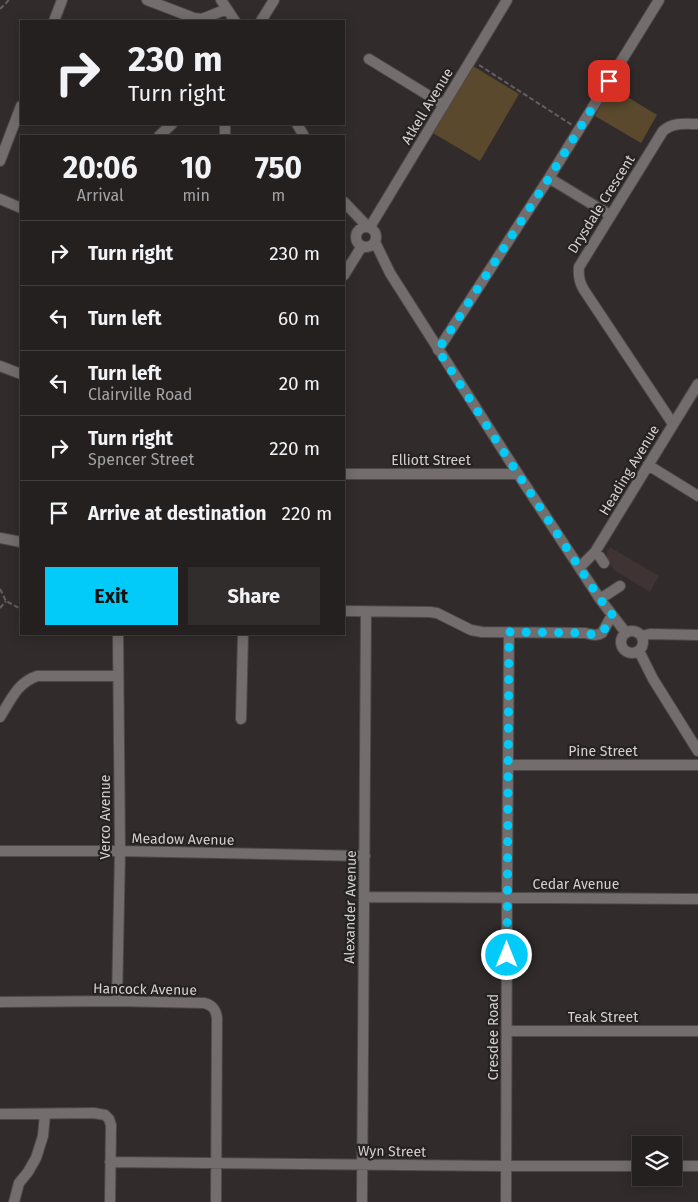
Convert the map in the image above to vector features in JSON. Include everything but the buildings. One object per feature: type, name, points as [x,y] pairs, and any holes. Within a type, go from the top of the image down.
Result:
[{"type":"street","points":[[54,20],[62,0]]},
{"type":"street","points":[[147,0],[194,18],[202,19],[227,10]]},
{"type":"street","points":[[221,0],[234,20]]},
{"type":"street","points":[[262,20],[274,0]]},
{"type":"street","name":"Atkell Avenue","points":[[365,228],[444,105],[507,0]]},
{"type":"street","points":[[438,350],[549,178],[659,0]]},
{"type":"street","points":[[369,59],[444,105]]},
{"type":"street","points":[[0,161],[20,109]]},
{"type":"street","name":"Drysdale Crescent","points":[[673,424],[579,283],[578,267],[663,131],[669,126],[679,124],[698,124]]},
{"type":"street","points":[[160,135],[171,125]]},
{"type":"street","points":[[549,178],[610,215]]},
{"type":"street","points":[[0,199],[20,208]]},
{"type":"street","points":[[345,203],[365,228]]},
{"type":"street","points":[[345,207],[365,228],[373,229],[376,235],[345,274]]},
{"type":"street","points":[[365,228],[355,237],[356,241],[367,245],[390,273],[518,474],[600,599],[626,633]]},
{"type":"street","points":[[0,366],[20,374]]},
{"type":"street","name":"Heading Avenue","points":[[580,567],[595,552],[698,384]]},
{"type":"street","points":[[648,466],[698,496]]},
{"type":"street","name":"Elliott Street","points":[[345,474],[518,474]]},
{"type":"street","points":[[0,538],[20,542]]},
{"type":"street","points":[[595,552],[604,563]]},
{"type":"street","points":[[600,599],[620,586]]},
{"type":"street","points":[[345,612],[430,612],[437,613],[471,630],[482,632],[585,633],[596,636],[602,633],[612,614]]},
{"type":"street","name":"Alexander Avenue","points":[[362,1202],[366,612]]},
{"type":"street","name":"Cresdee Road","points":[[506,1202],[509,632]]},
{"type":"street","points":[[638,632],[642,636],[643,644],[639,651],[631,653],[625,650],[622,639],[626,633],[638,632]]},
{"type":"street","points":[[642,636],[650,634],[698,635]]},
{"type":"street","name":"Verco Avenue","points":[[117,1001],[120,852],[118,635]]},
{"type":"street","points":[[241,719],[243,635]]},
{"type":"street","points":[[639,651],[653,679],[698,751]]},
{"type":"street","points":[[0,717],[20,686],[28,679],[37,676],[118,676]]},
{"type":"street","name":"Pine Street","points":[[508,765],[698,765]]},
{"type":"street","name":"Meadow Avenue","points":[[0,851],[365,856]]},
{"type":"street","name":"Cedar Avenue","points":[[364,897],[698,899]]},
{"type":"street","name":"Hancock Avenue","points":[[0,1002],[117,1001],[204,1003],[214,1008],[217,1018],[216,1202]]},
{"type":"street","name":"Teak Street","points":[[507,1031],[698,1031]]},
{"type":"street","points":[[0,1114],[94,1113],[109,1118],[111,1125],[110,1202]]},
{"type":"street","points":[[14,1202],[19,1183],[36,1158],[43,1136],[45,1114]]},
{"type":"street","name":"Wyn Street","points":[[110,1162],[632,1166]]},
{"type":"street","points":[[682,1166],[698,1166]]},
{"type":"path","points":[[0,9],[9,0]]},
{"type":"path","points":[[471,60],[579,130]]},
{"type":"path","points":[[0,589],[6,601],[20,608]]},
{"type":"path","points":[[0,608],[6,601]]},
{"type":"shaded area","points":[[473,66],[519,94],[480,161],[433,133]]},
{"type":"shaded area","points":[[611,87],[657,115],[641,143],[595,116]]},
{"type":"shaded area","points":[[610,547],[659,576],[650,592],[614,570],[607,558],[607,548],[609,550]]},
{"type":"route","points":[[507,955],[509,632],[585,633],[596,636],[602,633],[612,614],[600,599],[438,350],[609,81]]}]
